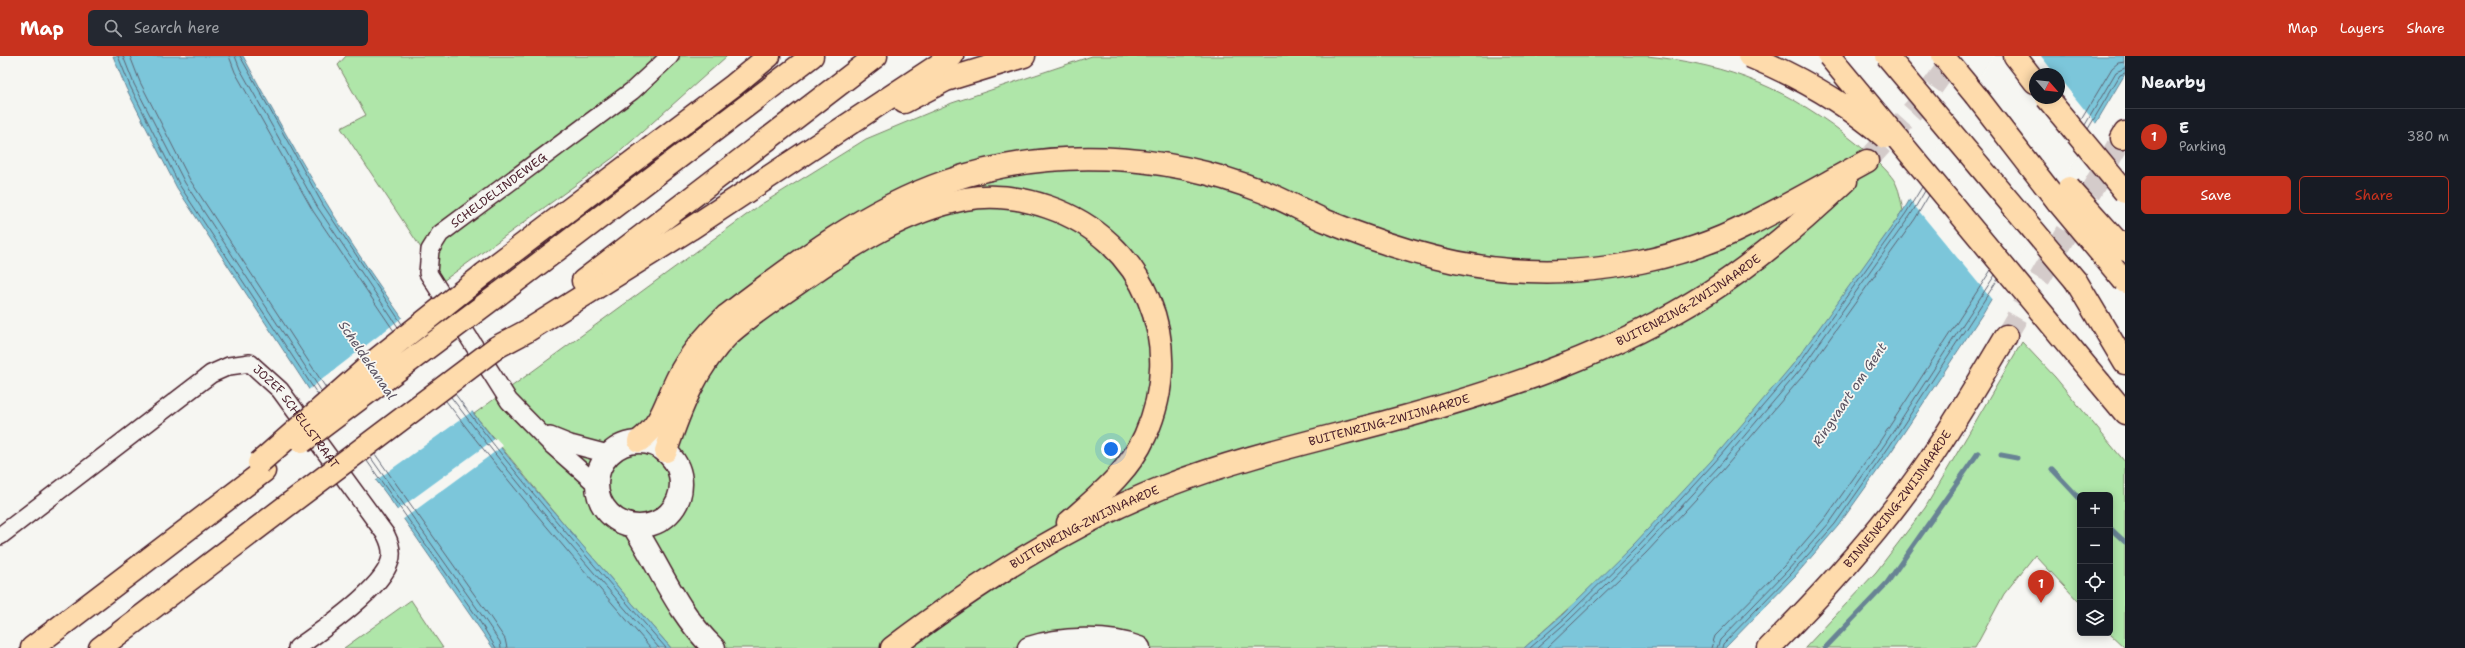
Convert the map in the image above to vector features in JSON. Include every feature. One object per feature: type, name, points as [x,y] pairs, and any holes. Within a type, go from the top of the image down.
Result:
[{"type":"highway","points":[[624,169],[752,56]]},
{"type":"highway","points":[[32,648],[182,534],[262,467],[377,359],[484,274],[624,169],[769,56]]},
{"type":"highway","points":[[262,467],[499,294],[812,56]]},
{"type":"highway","points":[[525,329],[876,56]]},
{"type":"highway","points":[[100,648],[490,353],[525,329],[816,147],[952,56]]},
{"type":"highway","points":[[816,147],[946,80],[1024,56]]},
{"type":"highway","points":[[1749,56],[1819,90],[1871,125],[1935,183]]},
{"type":"highway","points":[[1829,56],[2125,413]]},
{"type":"highway","points":[[1888,56],[2076,281],[2122,351]]},
{"type":"highway","points":[[1943,56],[2125,282]]},
{"type":"highway","points":[[2015,56],[2029,74]]},
{"type":"highway","points":[[1976,96],[2069,188],[2125,250]]},
{"type":"highway","points":[[2052,104],[2125,192]]},
{"type":"highway","name":"BUITENRING-ZWIJNAARDE","points":[[639,441],[651,432],[660,421],[679,376],[690,356],[707,334],[726,316],[856,224],[902,200],[945,182],[988,170],[1035,161],[1079,158],[1132,159],[1178,166],[1264,192],[1332,223],[1375,240],[1432,257],[1479,266],[1526,271],[1573,271],[1619,266],[1661,257],[1702,244],[1746,227],[1867,161],[1809,217],[1762,255],[1726,280],[1650,326],[1584,357],[1512,385],[1413,414],[1226,464],[1164,487],[1096,517],[1045,544],[978,586],[892,648]]},
{"type":"highway","points":[[666,451],[684,404],[696,378],[712,354],[729,334],[756,313],[830,261],[887,225],[925,210],[965,199],[999,197],[1031,201],[1064,212],[1092,228],[1116,248],[1137,274],[1150,303],[1160,331],[1162,366],[1157,403],[1145,437],[1133,458],[1114,481],[1045,544]]},
{"type":"highway","name":"BINNENRING-ZWIJNAARDE","points":[[1769,648],[1794,623],[1876,529],[1927,463],[1968,402],[2006,336]]},
{"type":"main road","points":[[639,441],[653,444],[666,451],[675,462],[680,474],[682,488],[678,501],[671,513],[660,521],[648,526],[634,527],[615,519],[601,504],[596,484],[602,463],[608,454],[617,447],[639,441]]},
{"type":"main road","points":[[660,521],[658,542],[660,571]]},
{"type":"main road","points":[[634,527],[660,571],[673,599],[701,636],[714,648]]},
{"type":"main road","points":[[1029,648],[1042,644],[1092,640],[1139,648]]},
{"type":"street","name":"SCHELDELINDEWEG","points":[[596,484],[538,432],[510,401],[490,353],[428,273],[430,250],[440,234],[632,91],[670,56]]},
{"type":"street","name":"JOZEF SCHELLSTRAAT","points":[[0,536],[211,374],[229,366],[250,363],[280,390],[386,535],[391,546],[391,561],[382,577],[369,591],[297,648]]},
{"type":"street","points":[[538,432],[570,444],[608,454]]},
{"type":"green space","points":[[346,56],[727,56],[614,157],[443,281],[341,128],[366,115],[338,65]]},
{"type":"green space","points":[[1092,56],[1647,56],[1678,60],[1733,73],[1758,83],[1783,94],[1831,124],[1856,143],[1884,168],[1893,179],[1897,187],[1903,211],[1836,307],[1794,363],[1732,439],[1666,512],[1631,548],[1560,616],[1524,648],[671,648],[574,536],[474,414],[760,205],[866,139],[952,103]]},
{"type":"green space","points":[[2022,342],[2055,377],[2125,462],[2125,648],[2112,636],[2113,492],[2077,492],[2077,600],[2035,555],[2004,594],[1975,648],[1805,648],[1876,572],[1925,508]]},
{"type":"green space","points":[[411,600],[443,648],[344,648]]},
{"type":"water","name":"Scheldekanaal","points":[[113,56],[243,56],[277,119],[332,212],[391,302],[423,347],[526,479],[671,648],[493,648],[387,495],[312,394],[177,188],[126,88]]},
{"type":"water","name":"Ringvaart om Gent","points":[[1995,56],[2125,56],[2125,74],[1983,313],[1893,449],[1838,526],[1795,576],[1725,648],[1524,648],[1563,614],[1635,543],[1711,461],[1794,363],[1903,211]]},
{"type":"pier","points":[[1992,56],[2041,56],[2050,68],[2029,68],[2029,104],[2065,104],[2065,85],[2097,125],[1993,301],[1908,198]]},
{"type":"pier","points":[[404,316],[474,410],[375,481],[307,391]]},
{"type":"pier","points":[[496,438],[503,446],[402,520],[396,511]]},
{"type":"waterway","points":[[1825,648],[1887,583],[1978,453]]},
{"type":"waterway","points":[[2001,455],[2017,458]]},
{"type":"waterway","points":[[2052,469],[2077,496]]},
{"type":"waterway","points":[[2113,531],[2125,542]]},
{"type":"tunnel","points":[[1867,161],[1926,96],[1955,56]]},
{"type":"tunnel","points":[[2006,336],[2122,138]]},
{"type":"place","name":"E","points":[[2041,603]]}]
